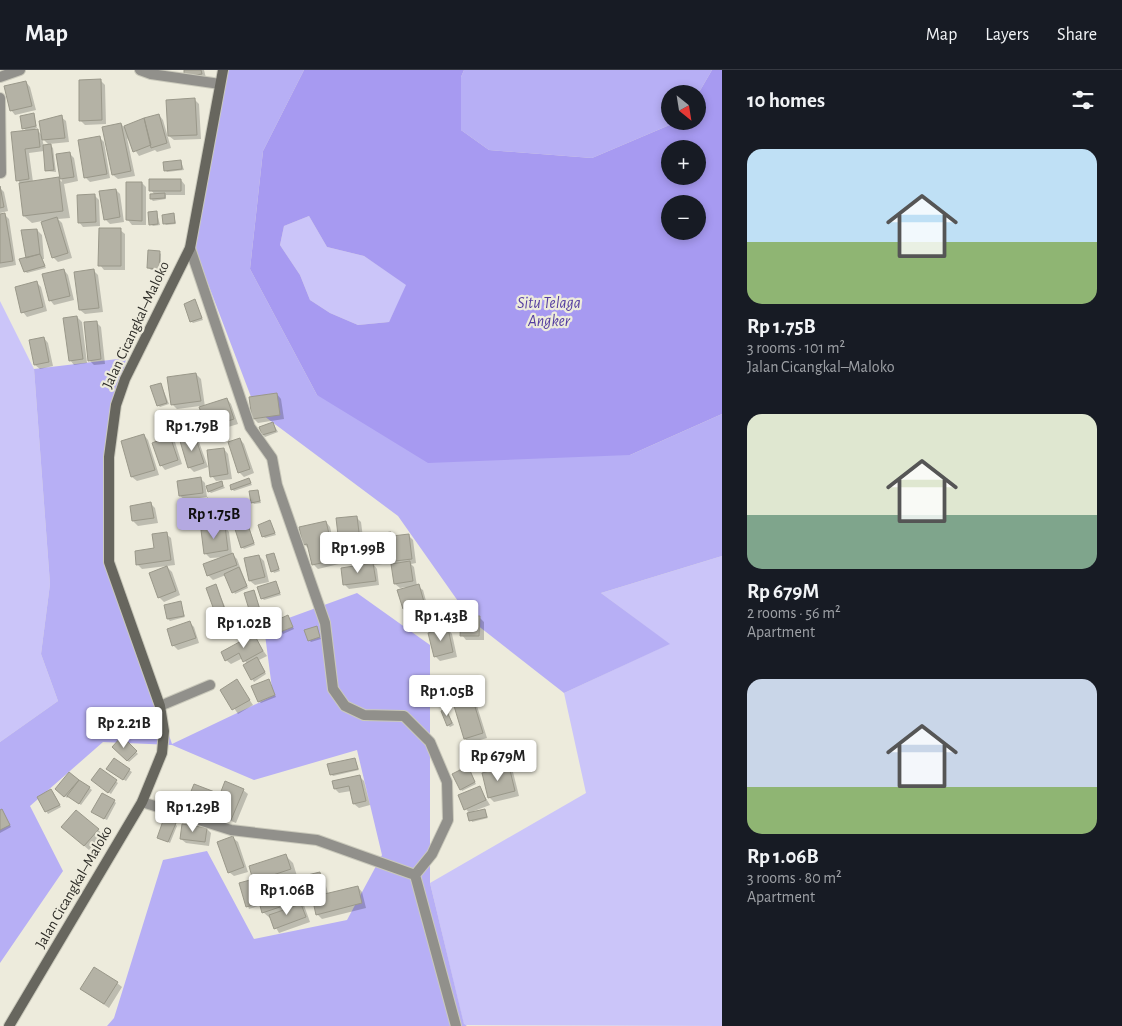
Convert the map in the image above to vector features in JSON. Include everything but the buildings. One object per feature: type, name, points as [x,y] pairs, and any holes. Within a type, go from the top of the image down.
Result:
[{"type":"street","points":[[0,77],[20,70]]},
{"type":"street","points":[[140,70],[152,74],[220,84]]},
{"type":"street","name":"Jalan Cicangkal–Maloko","points":[[9,1026],[142,802],[162,753],[164,731],[160,706],[108,562],[109,457],[116,405],[125,379],[190,248],[223,70]]},
{"type":"street","points":[[0,98],[2,116],[1,173]]},
{"type":"street","points":[[190,248],[250,427],[272,458],[277,485],[325,623],[333,689],[345,706],[364,715],[404,716],[430,742],[447,782],[448,820],[432,854],[415,875]]},
{"type":"street","points":[[160,706],[210,685]]},
{"type":"street","points":[[142,802],[231,830],[317,840],[415,875]]},
{"type":"street","points":[[415,875],[456,1026]]},
{"type":"shaded area","points":[[222,70],[304,70],[263,151],[250,269],[317,395],[630,455],[722,414],[722,556],[601,593],[670,644],[564,693],[472,621],[398,516],[256,410],[194,247]]},
{"type":"shaded area","points":[[464,70],[712,70],[703,85],[661,85],[661,129],[592,158],[489,150],[461,130],[461,77]]},
{"type":"shaded area","points":[[309,216],[327,247],[364,256],[407,285],[389,322],[358,325],[330,313],[310,300],[300,275],[280,245],[284,226]]},
{"type":"shaded area","points":[[0,301],[34,369],[50,584],[41,654],[58,701],[0,742]]},
{"type":"shaded area","points":[[126,358],[104,477],[110,561],[172,744],[273,696],[264,627],[357,593],[430,645],[430,883],[464,1024],[467,1026],[107,1026],[114,1018],[163,860],[207,851],[254,939],[347,920],[382,855],[357,750],[254,780],[172,745],[103,742],[30,806],[63,871],[0,963],[0,742],[58,701],[41,654],[50,584],[34,369]]},
{"type":"shaded area","points":[[722,556],[722,1026],[464,1025],[430,883],[586,793],[564,693],[669,644],[601,593]]},
{"type":"water","name":"Situ Telaga Angker","points":[[304,70],[464,70],[461,77],[461,130],[489,150],[592,158],[661,129],[706,130],[706,85],[703,85],[712,70],[722,70],[722,414],[630,455],[428,463],[317,395],[250,269],[263,151]],"holes":[[[309,216],[327,247],[364,256],[406,285],[389,322],[358,325],[330,313],[310,300],[300,275],[280,245],[284,226]]]}]
